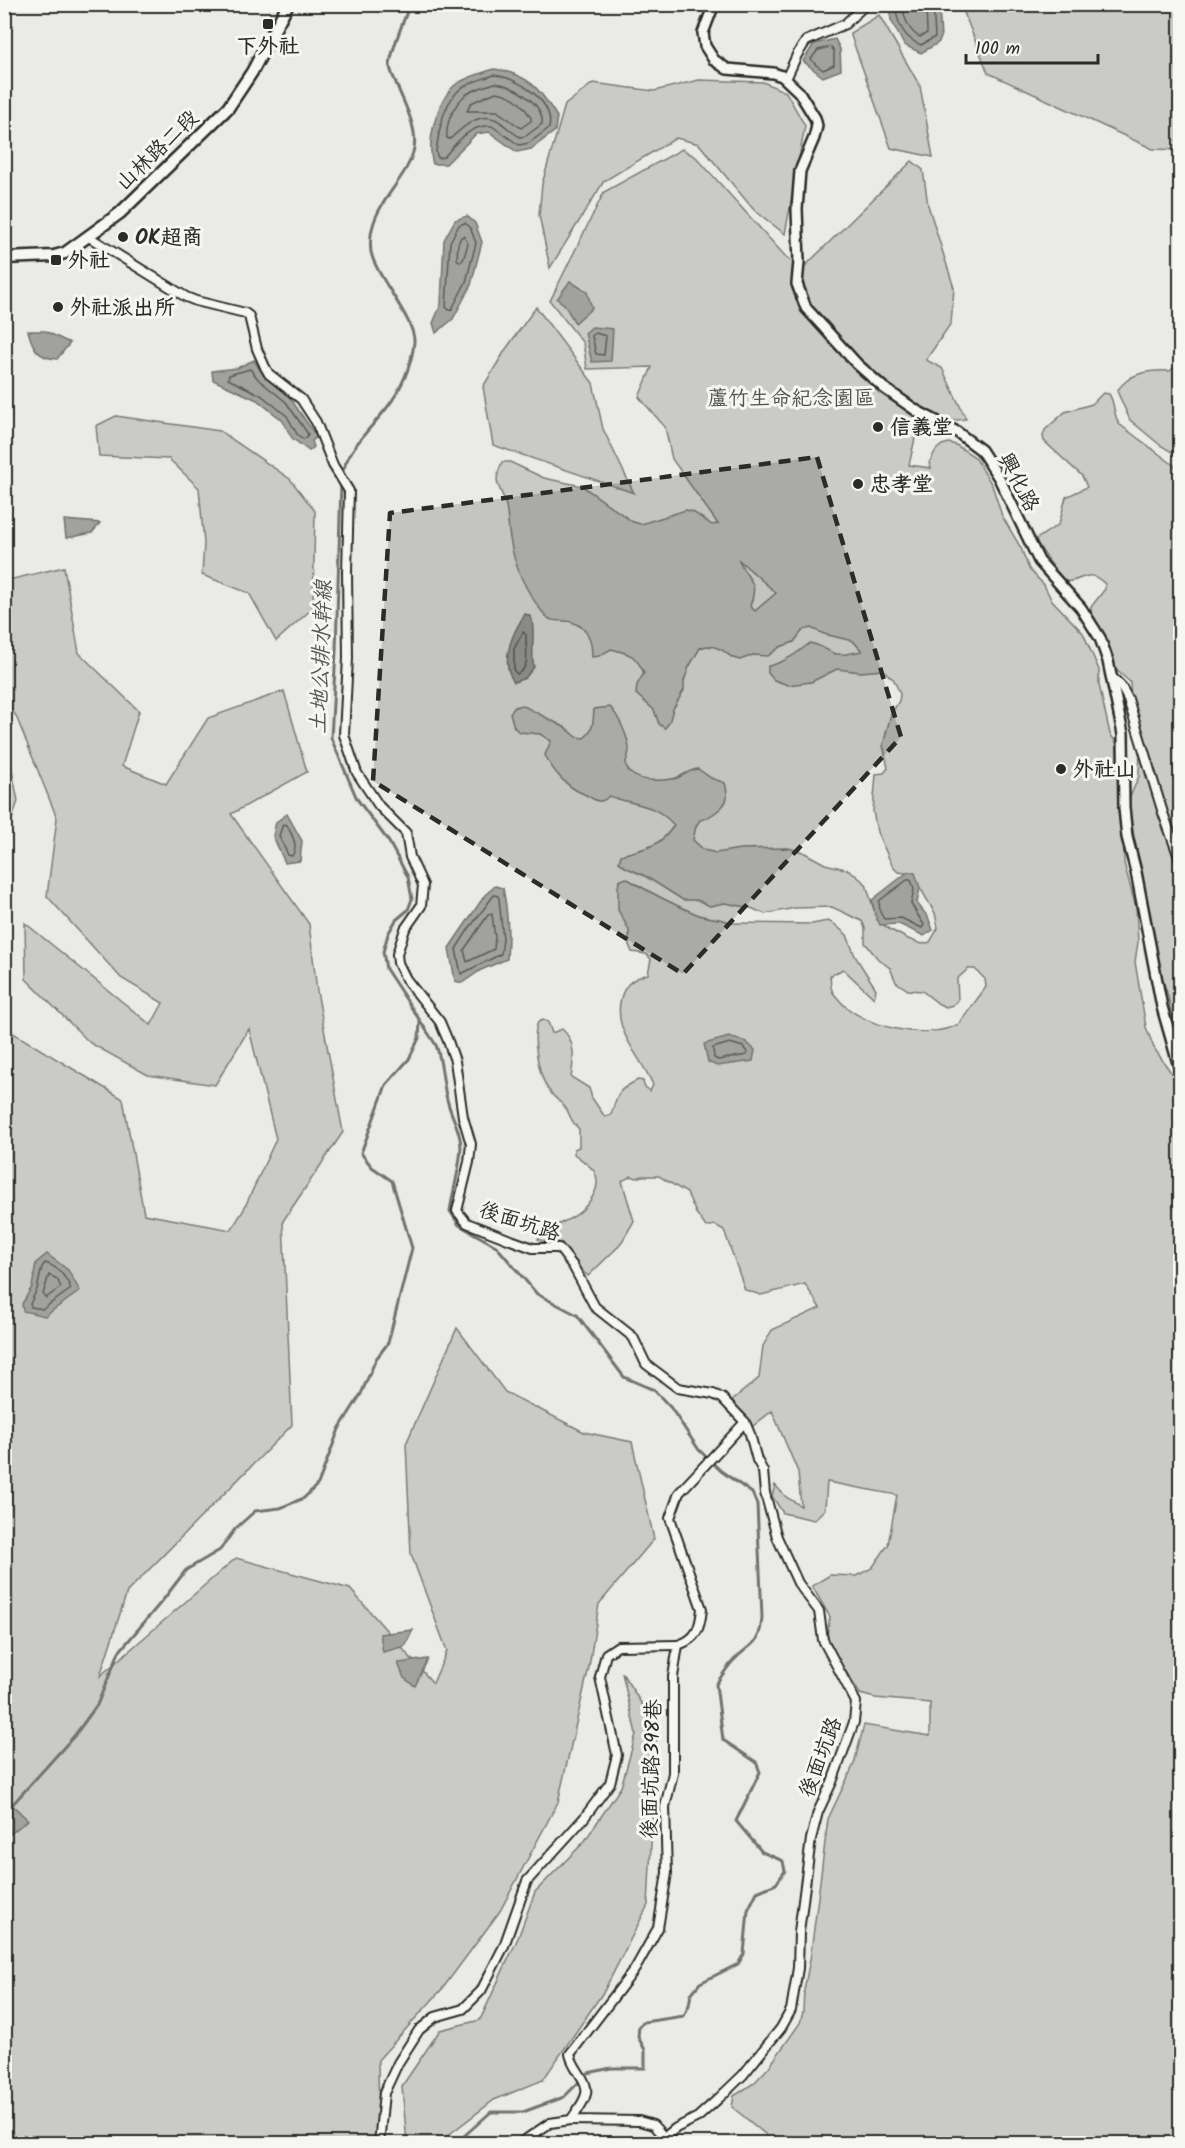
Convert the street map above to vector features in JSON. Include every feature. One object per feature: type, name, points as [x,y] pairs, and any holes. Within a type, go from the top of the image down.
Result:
[{"type":"main road","name":"山林路二段","points":[[4,258],[54,256],[65,253],[89,237],[134,200],[228,108],[252,72],[288,4]]},
{"type":"street","points":[[714,4],[703,33],[705,46],[714,60],[727,69],[773,73],[786,79],[806,41],[845,24],[866,4]]},
{"type":"street","name":"興化路","points":[[786,79],[809,105],[817,126],[801,171],[797,209],[799,262],[797,284],[806,308],[857,364],[884,387],[917,411],[957,432],[981,450],[999,478],[1039,561],[1095,627],[1108,661],[1123,734],[1124,808],[1127,837],[1136,872],[1153,970],[1180,1070]]},
{"type":"street","name":"後面坑路","points":[[89,237],[196,302],[249,316],[259,356],[265,368],[269,374],[301,399],[316,422],[338,475],[347,488],[349,500],[348,658],[344,735],[357,773],[379,806],[406,833],[413,864],[423,885],[421,906],[405,928],[397,954],[398,963],[406,979],[440,1022],[455,1061],[463,1117],[471,1144],[457,1211],[467,1223],[533,1248],[559,1248],[573,1266],[595,1307],[633,1337],[646,1364],[678,1388],[714,1394],[722,1398],[744,1422],[757,1460],[764,1471],[765,1493],[777,1537],[798,1583],[819,1611],[823,1640],[852,1694],[856,1710],[832,1782],[818,1812],[811,1839],[799,1932],[798,1968],[791,2010],[781,2028],[743,2075],[698,2116],[676,2128],[656,2144]]},
{"type":"street","points":[[1112,677],[1121,686],[1128,699],[1180,860]]},
{"type":"street","points":[[378,2144],[384,2093],[398,2063],[419,2030],[435,2017],[463,2009],[481,1991],[504,1946],[527,1881],[585,1818],[610,1783],[617,1755],[600,1677],[606,1654],[618,1646],[678,1645],[689,1642],[700,1625],[702,1610],[670,1518],[679,1493],[744,1422]]},
{"type":"street","name":"後面坑路398巷","points":[[571,2120],[586,2096],[585,2084],[571,2063],[570,2054],[635,1969],[658,1928],[667,1873],[665,1806],[673,1773],[673,1677],[678,1645]]},
{"type":"street","points":[[519,2144],[550,2123],[571,2120],[639,2121],[653,2125],[664,2137]]},
{"type":"highlighted area","points":[[817,457],[901,737],[683,974],[373,781],[390,513]]},
{"type":"green space","points":[[961,5],[1180,5],[1180,150],[1153,149],[988,73]]},
{"type":"green space","points":[[879,15],[920,86],[933,157],[891,148],[850,33]]},
{"type":"green space","points":[[699,80],[763,82],[786,92],[805,126],[785,234],[754,210],[699,144],[676,138],[604,181],[550,268],[539,215],[542,184],[565,105],[593,83],[654,91]]},
{"type":"green space","name":"蘆竹生命紀念園區","points":[[682,149],[696,157],[786,257],[802,269],[912,161],[923,170],[928,205],[954,288],[951,323],[926,360],[942,368],[966,419],[918,425],[909,465],[931,468],[929,463],[936,450],[949,443],[975,457],[992,485],[1002,516],[1021,548],[1029,569],[1044,585],[1051,599],[1083,633],[1099,670],[1099,685],[1110,734],[1116,742],[1118,754],[1124,863],[1136,908],[1138,942],[1135,962],[1146,1027],[1154,1048],[1172,1074],[1180,1091],[1180,2143],[770,2143],[765,2134],[732,2107],[734,2096],[754,2083],[769,2067],[800,2023],[828,1819],[854,1764],[864,1725],[930,1736],[930,1703],[875,1698],[860,1694],[833,1651],[827,1634],[830,1617],[812,1586],[830,1575],[856,1576],[872,1568],[888,1545],[897,1495],[827,1482],[825,1509],[814,1520],[783,1513],[772,1496],[775,1485],[786,1497],[801,1506],[798,1472],[772,1411],[753,1426],[732,1400],[759,1378],[763,1346],[772,1330],[820,1308],[805,1284],[761,1295],[745,1290],[724,1230],[715,1225],[706,1227],[696,1213],[687,1193],[659,1176],[637,1178],[631,1176],[622,1181],[634,1221],[620,1245],[588,1276],[575,1265],[562,1243],[538,1239],[548,1230],[581,1211],[592,1198],[597,1178],[589,1165],[574,1154],[574,1149],[579,1147],[579,1129],[543,1079],[536,1048],[536,1029],[538,1022],[543,1020],[548,1022],[552,1033],[562,1029],[567,1034],[573,1051],[571,1077],[589,1088],[592,1098],[605,1117],[611,1115],[619,1093],[631,1084],[638,1080],[643,1081],[644,1086],[650,1091],[653,1085],[624,1032],[619,1010],[625,988],[638,977],[648,974],[651,959],[646,954],[632,952],[629,945],[629,930],[618,910],[619,881],[626,878],[690,911],[731,923],[812,924],[828,921],[834,924],[847,935],[855,956],[876,989],[874,998],[843,969],[830,976],[831,987],[840,1001],[851,1010],[880,1025],[914,1031],[946,1029],[959,1024],[986,987],[985,979],[975,969],[968,969],[957,979],[958,1000],[953,1005],[946,1007],[922,991],[908,990],[896,982],[890,968],[878,959],[865,943],[865,928],[862,921],[832,907],[795,908],[765,914],[751,908],[725,903],[710,906],[697,900],[683,900],[619,862],[621,855],[658,842],[674,825],[651,808],[609,796],[602,801],[597,801],[572,788],[557,773],[545,755],[551,741],[540,734],[519,732],[514,727],[510,713],[515,707],[522,705],[566,728],[577,737],[584,738],[591,728],[594,709],[610,707],[620,721],[627,739],[629,750],[626,764],[633,775],[638,778],[666,780],[698,769],[711,778],[725,783],[726,802],[712,815],[700,820],[696,826],[693,840],[704,850],[716,853],[740,849],[788,848],[803,852],[825,864],[849,870],[866,884],[877,920],[889,929],[922,944],[930,942],[938,928],[935,913],[912,874],[898,872],[893,867],[877,832],[873,811],[876,774],[884,773],[888,768],[883,745],[891,714],[899,701],[900,694],[894,680],[883,670],[861,672],[837,669],[811,682],[788,685],[774,680],[768,673],[768,666],[785,660],[810,643],[836,654],[862,651],[853,641],[824,634],[811,628],[803,630],[794,642],[780,647],[768,656],[753,655],[740,660],[715,647],[700,648],[689,667],[684,681],[684,690],[665,728],[659,724],[654,710],[636,694],[637,685],[644,673],[635,658],[611,649],[592,657],[586,632],[570,622],[547,617],[532,597],[522,578],[514,559],[506,506],[497,481],[502,462],[510,462],[544,478],[582,486],[633,522],[641,524],[686,510],[712,525],[718,524],[672,459],[665,427],[639,397],[652,367],[587,369],[583,343],[550,301],[604,192]],"holes":[[[739,560],[776,593],[755,611],[750,606],[753,585]]]},
{"type":"green space","points":[[536,307],[593,383],[603,429],[634,493],[493,445],[483,387],[506,349]]},
{"type":"green space","points":[[1180,362],[1180,457],[1160,445],[1130,420],[1117,391],[1134,376],[1147,372],[1170,371]]},
{"type":"green space","points":[[1103,393],[1111,397],[1119,424],[1180,472],[1180,1045],[1154,953],[1140,864],[1127,804],[1139,776],[1140,749],[1131,705],[1130,682],[1114,668],[1099,625],[1091,612],[1091,607],[1105,589],[1105,584],[1093,576],[1062,581],[1035,540],[1059,524],[1066,497],[1087,487],[1082,476],[1044,441],[1045,430],[1065,412],[1092,404]]},
{"type":"green space","points":[[116,416],[220,431],[290,479],[315,511],[313,608],[276,641],[249,593],[202,575],[204,543],[199,488],[169,459],[99,456],[96,426]]},
{"type":"green space","points":[[64,567],[79,653],[139,711],[122,766],[166,784],[208,718],[284,691],[307,772],[231,814],[309,924],[317,991],[343,1132],[283,1221],[292,1425],[127,1592],[100,1676],[236,1558],[350,1589],[433,1683],[447,1651],[411,1554],[406,1444],[457,1328],[505,1392],[584,1432],[632,1442],[654,1539],[599,1604],[589,1667],[558,1802],[500,1911],[443,1988],[378,2060],[379,2143],[5,2143],[5,1028],[123,1099],[144,1214],[231,1230],[243,1211],[276,1139],[249,1029],[215,1085],[148,1075],[90,1043],[26,979],[25,923],[151,1025],[163,1003],[121,978],[47,896],[57,818],[16,716],[5,700],[4,581]]},
{"type":"green space","points":[[5,749],[10,761],[18,801],[5,840]]},
{"type":"green space","points":[[622,1673],[657,1728],[648,1905],[604,1991],[543,2080],[494,2100],[438,2143],[407,2143],[402,2086],[440,2030],[480,2020],[518,1938],[535,1892],[584,1842],[621,1787],[636,1734]]},
{"type":"water","points":[[889,5],[939,5],[941,38],[938,43],[921,53],[904,45],[891,20]]},
{"type":"water","points":[[835,39],[840,49],[841,70],[823,77],[803,61],[814,44]]},
{"type":"water","points":[[494,69],[525,79],[539,91],[557,117],[555,131],[531,149],[517,152],[489,132],[476,134],[446,164],[433,164],[432,134],[443,101],[455,85]]},
{"type":"water","points":[[467,216],[475,223],[482,242],[471,285],[453,319],[436,333],[433,323],[441,304],[444,240],[455,220]]},
{"type":"water","points":[[570,281],[587,292],[592,308],[575,323],[564,304],[557,299]]},
{"type":"water","points":[[592,327],[613,329],[611,361],[592,362],[585,333]]},
{"type":"water","points":[[28,331],[45,331],[70,343],[57,359],[45,357],[34,348]]},
{"type":"water","points":[[254,360],[264,376],[290,398],[317,437],[312,441],[314,447],[309,451],[292,438],[282,420],[257,400],[213,380],[212,371],[237,368]]},
{"type":"water","points":[[64,520],[100,523],[92,533],[66,538]]},
{"type":"water","points":[[525,614],[529,615],[533,625],[534,667],[525,678],[514,682],[507,657],[512,639]]},
{"type":"water","points":[[287,814],[302,841],[300,861],[285,863],[273,836],[276,822]]},
{"type":"water","points":[[908,872],[915,873],[920,888],[917,903],[928,917],[933,930],[924,936],[899,924],[880,925],[875,914],[872,900]]},
{"type":"water","points":[[495,886],[503,888],[505,897],[508,924],[507,959],[481,970],[462,983],[455,981],[449,948],[485,895]]},
{"type":"water","points":[[729,1037],[746,1042],[755,1050],[753,1061],[717,1066],[708,1062],[704,1044]]},
{"type":"water","points":[[47,1254],[68,1270],[80,1291],[45,1316],[23,1311],[22,1304],[32,1287],[36,1263]]},
{"type":"water","points":[[413,1630],[405,1646],[383,1652],[380,1634]]},
{"type":"water","points":[[428,1659],[415,1686],[404,1678],[398,1663]]},
{"type":"water","points":[[6,1799],[28,1820],[5,1838],[4,1801]]},
{"type":"waterway","name":"土地公排水幹線","points":[[342,476],[348,457],[396,394],[405,377],[413,351],[413,333],[409,322],[374,262],[371,252],[374,221],[410,161],[414,148],[412,123],[390,65],[395,43],[410,4]]},
{"type":"waterway","name":"土地公排水幹線","points":[[341,483],[331,738],[357,799],[389,842],[408,877],[412,899],[408,910],[396,920],[388,934],[383,952],[386,969],[436,1045],[438,1052],[446,1096],[461,1141],[450,1211],[459,1225],[496,1246],[537,1294],[577,1315],[624,1377],[654,1390],[671,1408],[699,1450],[721,1471],[752,1493],[757,1504],[761,1626],[754,1643],[731,1663],[716,1684],[723,1740],[756,1762],[760,1772],[736,1821],[762,1852],[783,1861],[785,1871],[776,1884],[757,1892],[748,1910],[744,1954],[738,1964],[700,1983],[691,1994],[684,2016],[644,2022],[639,2026],[638,2037],[645,2050],[645,2068],[611,2068],[588,2073],[564,2097],[523,2112],[491,2112],[455,2144]]},
{"type":"waterway","points":[[12,1805],[75,1735],[97,1705],[119,1652],[186,1570],[220,1550],[235,1529],[255,1511],[280,1508],[304,1498],[318,1484],[339,1429],[361,1394],[376,1359],[388,1343],[412,1248],[392,1181],[372,1167],[361,1153],[386,1085],[409,1059],[419,1038],[420,1022]]},
{"type":"place","name":"下外社","points":[[268,24]]},
{"type":"place","name":"OK超商","points":[[123,237]]},
{"type":"place","name":"外社","points":[[56,260]]},
{"type":"place","name":"外社派出所","points":[[58,307]]},
{"type":"place","name":"信義堂","points":[[878,427]]},
{"type":"place","name":"忠孝堂","points":[[858,484]]},
{"type":"place","name":"外社山","points":[[1061,769]]}]
